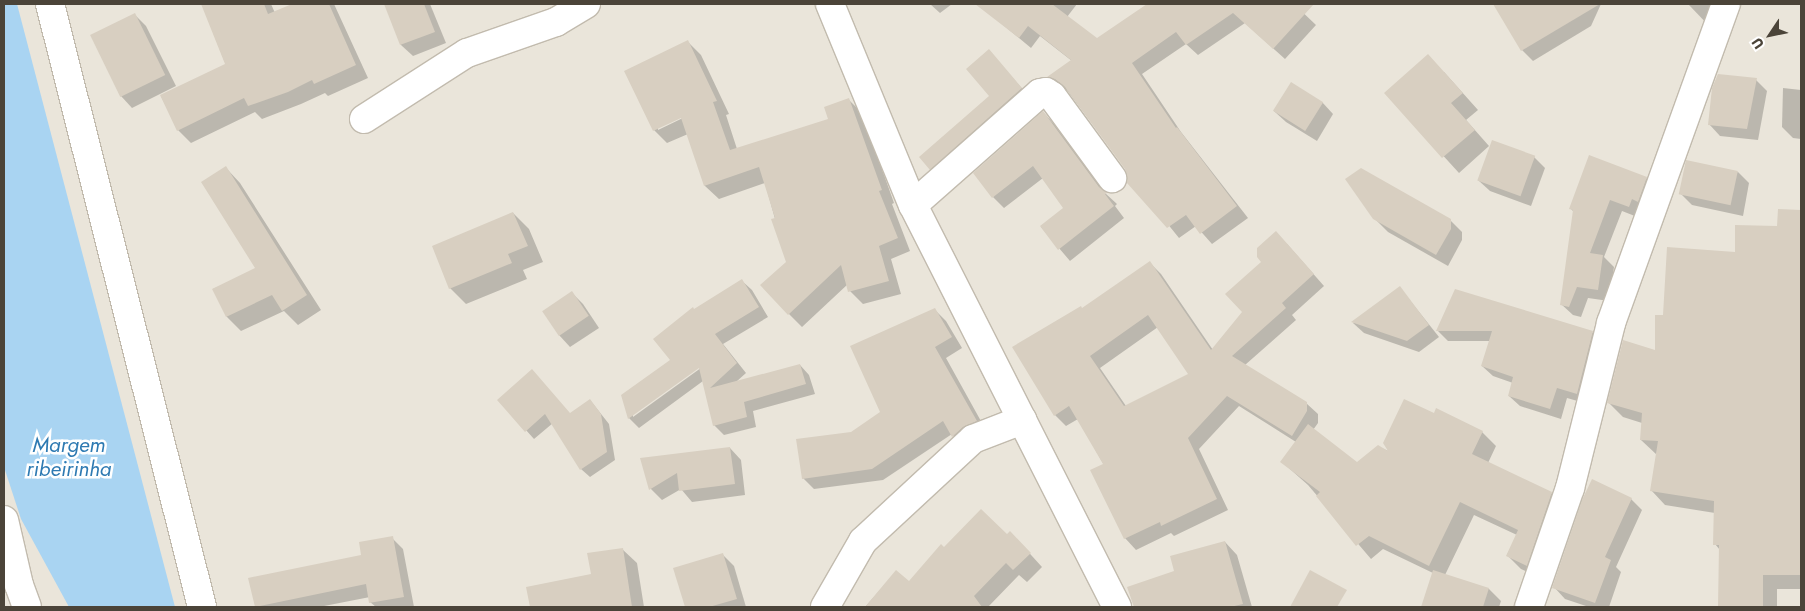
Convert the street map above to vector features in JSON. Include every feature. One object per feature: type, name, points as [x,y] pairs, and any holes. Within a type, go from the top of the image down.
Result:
[{"type":"street","points":[[50,4],[202,607]]},
{"type":"street","points":[[364,119],[467,53],[556,22],[586,4]]},
{"type":"street","points":[[830,4],[914,205],[1117,607]]},
{"type":"street","points":[[1529,607],[1570,488],[1612,323],[1726,4]]},
{"type":"street","points":[[914,205],[1040,93],[1046,92],[1052,96],[1112,178]]},
{"type":"street","points":[[824,607],[863,541],[973,439],[1022,420]]},
{"type":"street","points":[[4,520],[27,607]]},
{"type":"shaded area","points":[[4,4],[1801,4],[1801,607],[4,607]]},
{"type":"water","name":"Margem ribeirinha","points":[[4,4],[17,4],[175,607],[69,607],[21,519],[4,467]]},
{"type":"building","points":[[201,4],[264,4],[268,14],[292,4],[329,4],[356,65],[314,84],[312,80],[288,92],[248,106],[244,98],[177,131],[160,95],[225,64]]},
{"type":"building","points":[[384,4],[424,4],[435,32],[400,45]]},
{"type":"building","points":[[975,4],[1052,4],[1097,38],[1147,4],[1314,4],[1273,49],[1233,13],[1186,45],[1176,32],[1132,63],[1176,128],[1237,206],[1200,234],[1186,215],[1167,228],[1127,183],[1125,169],[1065,87],[1055,79],[1047,77],[1071,60],[1028,26],[1019,38]]},
{"type":"building","points":[[1493,4],[1600,4],[1521,51]]},
{"type":"building","points":[[135,13],[165,75],[120,97],[90,35]]},
{"type":"building","points":[[688,40],[717,101],[713,102],[730,150],[828,119],[824,107],[849,98],[882,190],[879,191],[898,238],[879,246],[889,281],[848,292],[841,265],[788,315],[760,285],[786,262],[771,219],[775,218],[759,167],[704,186],[681,118],[653,131],[624,71]]},
{"type":"building","points":[[989,49],[1022,88],[930,170],[919,157],[989,96],[966,69]]},
{"type":"building","points":[[1428,54],[1463,93],[1451,103],[1475,130],[1442,158],[1384,93]]},
{"type":"building","points":[[1718,74],[1757,78],[1747,129],[1708,125],[1712,88]]},
{"type":"building","points":[[1291,82],[1323,102],[1305,131],[1273,111]]},
{"type":"building","points":[[1043,111],[1099,187],[1107,193],[1105,194],[1114,206],[1058,250],[1040,226],[1063,208],[1033,166],[992,198],[973,173]]},
{"type":"building","points":[[1492,140],[1535,156],[1521,196],[1477,180]]},
{"type":"building","points":[[1589,155],[1647,177],[1638,202],[1632,199],[1629,207],[1610,200],[1590,253],[1603,255],[1598,290],[1577,287],[1569,307],[1560,305],[1573,210],[1569,209]]},
{"type":"building","points":[[1686,160],[1738,171],[1731,205],[1679,194]]},
{"type":"building","points":[[226,166],[307,295],[282,311],[272,295],[226,317],[212,289],[255,268],[201,182]]},
{"type":"building","points":[[1361,168],[1451,219],[1451,229],[1436,255],[1373,219],[1345,179]]},
{"type":"building","points":[[1778,209],[1801,210],[1801,575],[1763,575],[1763,607],[1718,607],[1719,545],[1713,545],[1714,501],[1650,491],[1658,441],[1640,440],[1642,413],[1607,403],[1623,340],[1655,350],[1655,315],[1663,315],[1667,247],[1735,252],[1735,225],[1777,226]]},
{"type":"building","points":[[513,212],[528,246],[508,254],[512,263],[449,289],[432,246]]},
{"type":"building","points":[[1276,231],[1314,274],[1282,303],[1286,308],[1232,356],[1307,402],[1307,411],[1292,436],[1227,396],[1188,438],[1217,499],[1161,526],[1160,522],[1124,539],[1090,470],[1103,464],[1069,406],[1054,416],[1012,347],[1081,306],[1082,308],[1150,261],[1211,350],[1242,312],[1225,294],[1261,262],[1257,257],[1257,248]],"holes":[[[1148,315],[1188,374],[1124,406],[1090,356]]]},
{"type":"building","points":[[742,279],[759,307],[715,334],[737,363],[710,388],[800,364],[806,384],[744,402],[747,417],[713,426],[699,368],[628,419],[621,395],[670,360],[653,339],[693,307],[694,309]]},
{"type":"building","points":[[1400,286],[1429,325],[1407,341],[1351,322]]},
{"type":"building","points":[[1455,289],[1593,331],[1577,394],[1557,388],[1550,409],[1508,396],[1513,377],[1481,366],[1492,331],[1436,331]]},
{"type":"building","points":[[572,291],[589,316],[559,336],[542,311]]},
{"type":"building","points":[[935,308],[952,337],[935,347],[977,421],[963,427],[952,437],[943,421],[872,469],[802,479],[796,439],[851,432],[880,412],[850,346]]},
{"type":"building","points":[[532,369],[570,413],[590,399],[601,414],[607,452],[580,470],[545,414],[525,432],[497,400]]},
{"type":"building","points":[[1404,399],[1434,413],[1436,408],[1483,431],[1472,454],[1552,492],[1527,566],[1506,556],[1518,530],[1460,502],[1429,566],[1369,536],[1356,546],[1316,496],[1320,492],[1280,462],[1308,424],[1357,462],[1378,445],[1388,451],[1383,443]]},
{"type":"building","points":[[730,447],[735,484],[679,491],[677,473],[649,490],[640,458]]},
{"type":"building","points":[[1592,479],[1632,498],[1605,557],[1611,560],[1595,603],[1552,588],[1582,500]]},
{"type":"building","points":[[981,509],[1007,534],[1010,531],[1031,553],[1013,570],[1006,563],[974,596],[982,607],[865,607],[896,570],[909,581],[941,544],[944,547]]},
{"type":"building","points":[[393,536],[404,597],[369,603],[366,584],[255,607],[248,578],[361,555],[359,542]]},
{"type":"building","points":[[1225,541],[1243,604],[1230,607],[1134,607],[1127,587],[1174,571],[1170,556]]},
{"type":"building","points":[[623,548],[632,607],[530,607],[526,587],[591,574],[587,553]]},
{"type":"building","points":[[723,553],[737,599],[709,607],[685,607],[673,568]]},
{"type":"building","points":[[1310,570],[1347,590],[1337,607],[1290,607]]},
{"type":"building","points":[[1433,570],[1489,588],[1483,607],[1421,607]]}]
